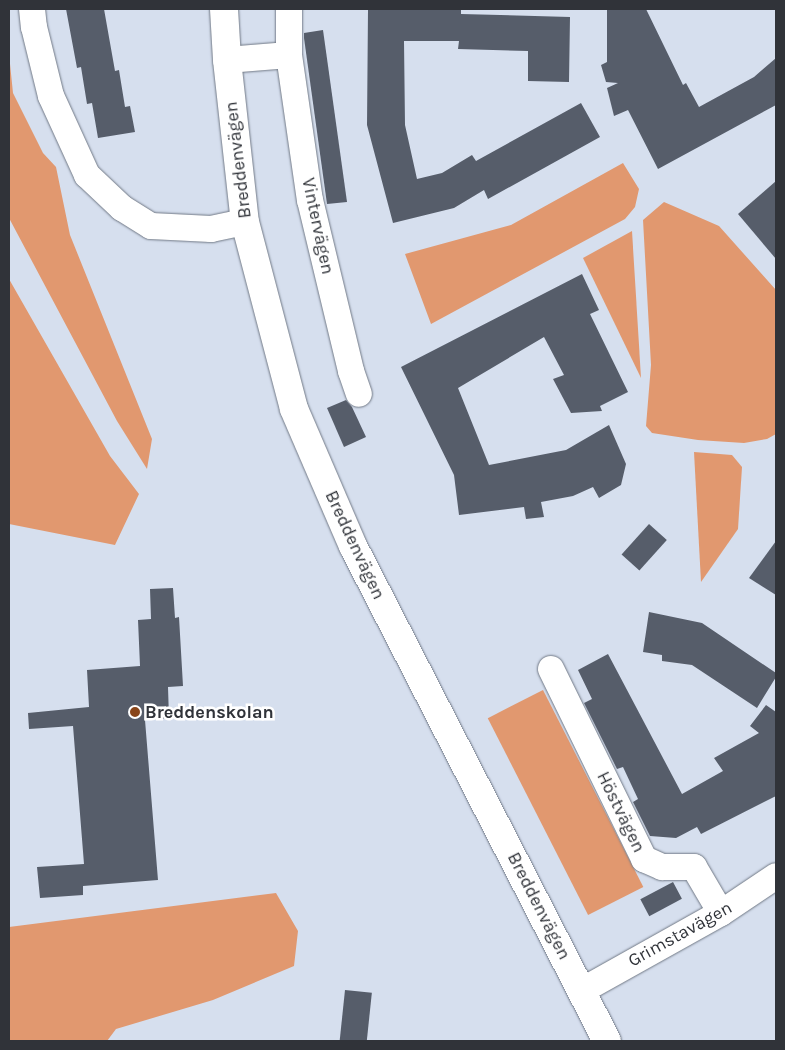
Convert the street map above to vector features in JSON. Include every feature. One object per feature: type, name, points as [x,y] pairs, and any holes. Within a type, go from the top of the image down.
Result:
[{"type":"street","points":[[32,9],[34,27],[51,96],[87,175],[122,208],[151,226],[211,228],[245,222]]},
{"type":"street","name":"Breddenvägen","points":[[224,9],[227,60],[245,222],[294,409],[353,546],[583,990],[607,1041]]},
{"type":"street","name":"Vintervägen","points":[[289,9],[289,55],[310,200],[351,371],[359,394]]},
{"type":"street","points":[[227,60],[289,55]]},
{"type":"street","name":"Höstvägen","points":[[551,669],[644,859],[662,867],[694,867],[721,913]]},
{"type":"street","name":"Grimstavägen","points":[[583,990],[721,913],[776,876]]},
{"type":"shaded area","points":[[9,54],[13,93],[43,153],[56,167],[70,235],[152,439],[147,469],[117,421],[9,218]]},
{"type":"shaded area","points":[[623,163],[639,189],[635,207],[625,219],[431,324],[405,254],[511,225]]},
{"type":"shaded area","points":[[664,202],[719,226],[776,290],[776,434],[767,439],[744,443],[698,440],[652,433],[646,426],[651,365],[643,220]]},
{"type":"shaded area","points":[[632,231],[641,378],[583,258]]},
{"type":"shaded area","points":[[9,279],[110,456],[139,494],[115,545],[9,524]]},
{"type":"shaded area","points":[[694,452],[732,455],[742,467],[738,529],[701,582]]},
{"type":"shaded area","points":[[543,690],[643,887],[588,915],[488,718]]},
{"type":"shaded area","points":[[276,893],[298,931],[294,966],[213,1000],[116,1029],[107,1041],[9,1041],[9,927]]},
{"type":"building","points":[[66,9],[104,9],[115,71],[119,70],[125,107],[130,106],[135,132],[98,138],[92,103],[87,104],[81,67],[77,68]]},
{"type":"building","points":[[368,9],[461,9],[461,14],[570,17],[569,82],[528,81],[528,51],[458,49],[459,41],[404,41],[405,125],[417,179],[442,173],[472,155],[476,161],[581,103],[600,137],[488,199],[484,190],[454,208],[393,223],[367,125]]},
{"type":"building","points":[[607,9],[646,9],[683,85],[686,83],[699,107],[754,77],[776,58],[776,105],[658,169],[628,110],[614,116],[607,88],[618,83],[606,82],[601,65],[607,62]]},
{"type":"building","points":[[323,30],[347,202],[327,204],[304,38],[304,33]]},
{"type":"building","points":[[776,181],[776,259],[738,214]]},
{"type":"building","points":[[582,274],[599,310],[590,314],[628,392],[600,406],[602,411],[571,413],[553,379],[564,375],[544,337],[458,388],[489,465],[566,450],[609,425],[626,464],[621,485],[599,498],[593,487],[573,496],[541,502],[544,517],[526,519],[524,507],[459,515],[454,475],[401,367]]},
{"type":"building","points":[[346,400],[352,407],[366,437],[344,447],[327,408]]},
{"type":"building","points":[[649,524],[667,540],[639,571],[622,554]]},
{"type":"building","points":[[776,541],[776,595],[749,578]]},
{"type":"building","points":[[173,588],[175,618],[179,617],[183,686],[168,687],[169,718],[145,720],[158,880],[83,886],[83,895],[40,898],[37,867],[84,864],[73,726],[29,729],[28,713],[89,707],[87,670],[140,666],[138,620],[151,619],[150,589]]},
{"type":"building","points":[[649,612],[702,623],[776,673],[776,677],[757,708],[692,665],[662,661],[662,655],[643,652]]},
{"type":"building","points":[[608,654],[682,794],[723,771],[714,758],[759,733],[750,726],[766,705],[776,712],[776,796],[701,834],[697,827],[676,838],[650,836],[633,802],[638,799],[623,767],[617,769],[584,703],[592,699],[578,670]]},
{"type":"building","points":[[673,882],[682,899],[649,916],[640,899]]},
{"type":"building","points":[[345,990],[372,993],[367,1041],[340,1041]]},
{"type":"place","name":"Breddenskolan","points":[[135,712]]}]
